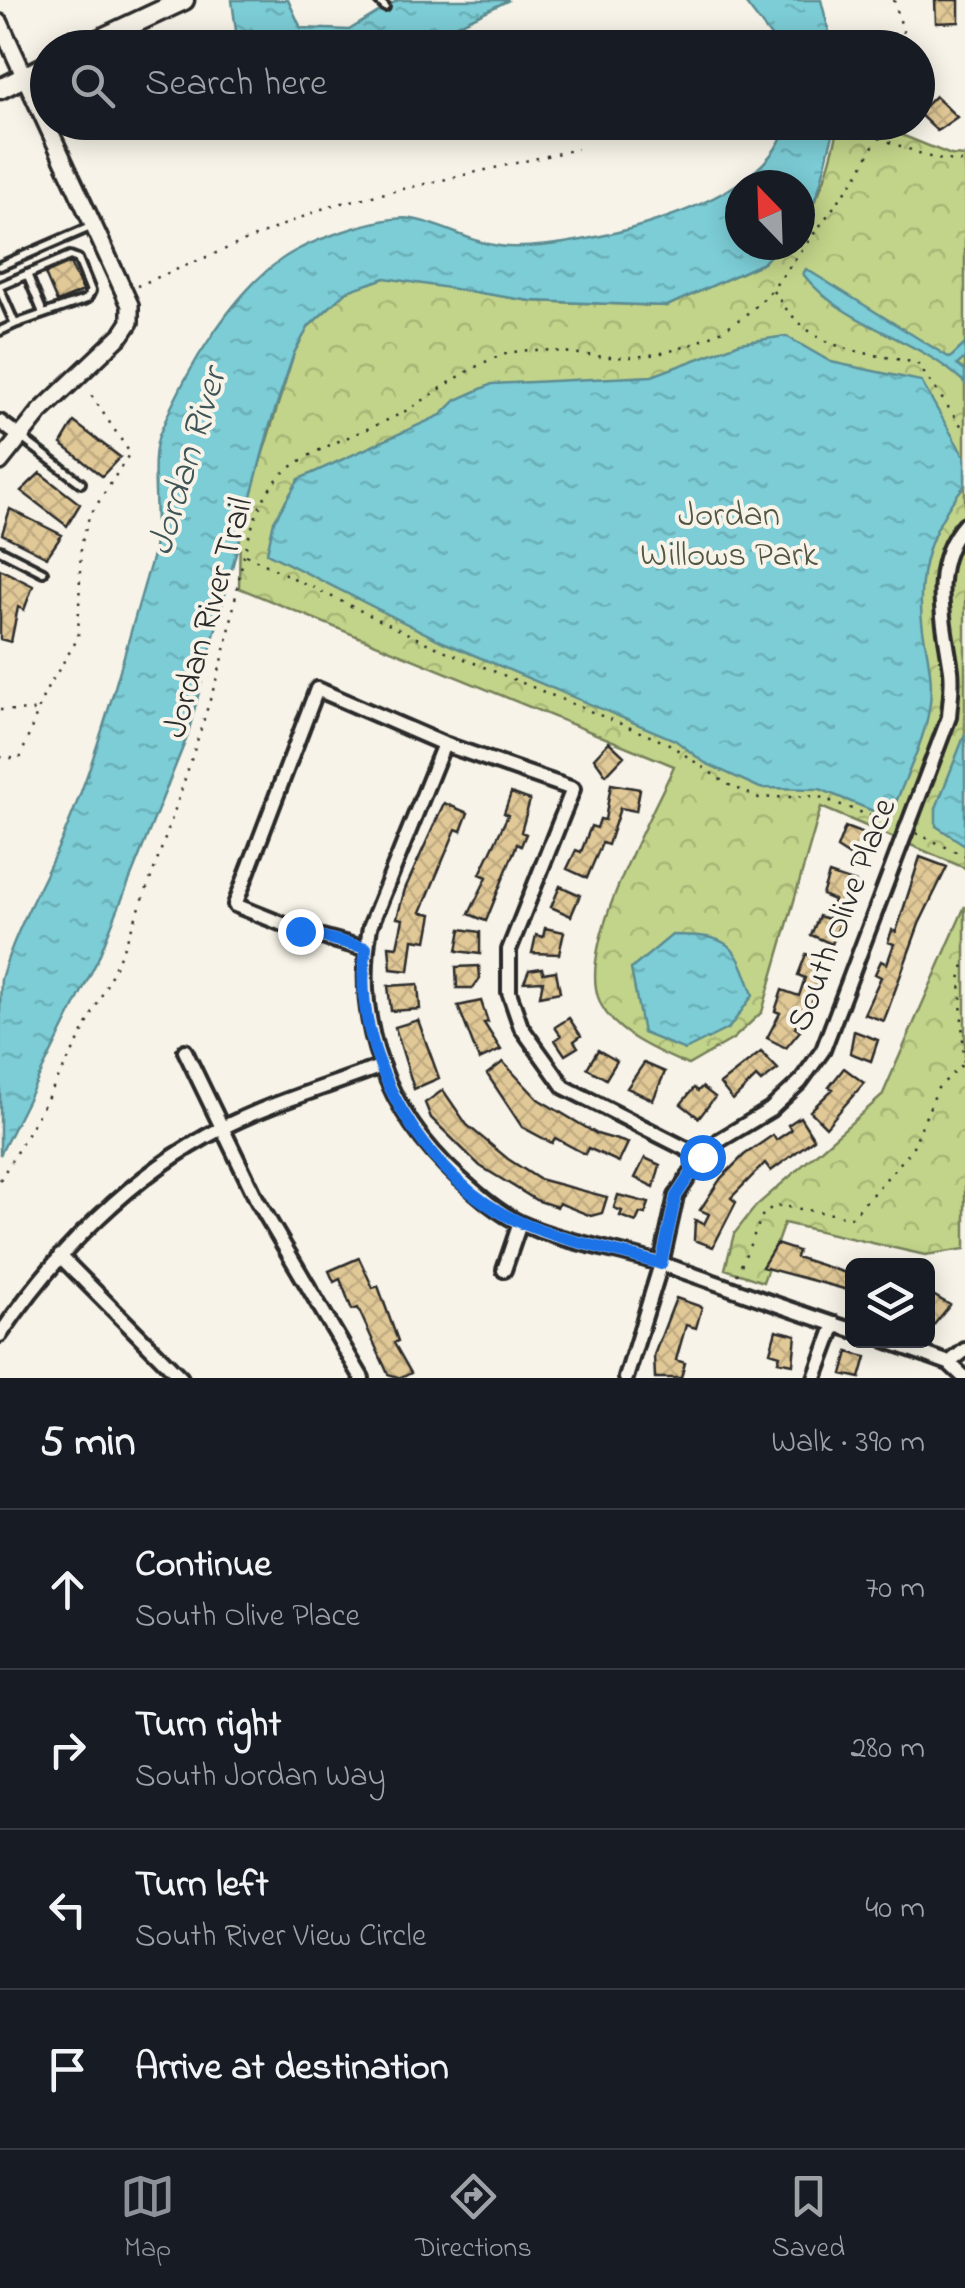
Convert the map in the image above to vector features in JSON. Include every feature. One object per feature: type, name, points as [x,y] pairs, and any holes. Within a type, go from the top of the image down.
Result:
[{"type":"main road","points":[[120,30],[184,0]]},
{"type":"main road","points":[[0,90],[30,74]]},
{"type":"street","points":[[0,23],[30,85]]},
{"type":"street","points":[[0,462],[19,436],[130,322],[127,290],[56,140]]},
{"type":"street","points":[[0,422],[19,436]]},
{"type":"street","name":"South Olive Place","points":[[626,1378],[661,1264],[676,1196],[702,1157],[720,1140],[770,1110],[800,1082],[823,1050],[949,717],[952,674],[940,614],[942,576],[962,527]]},
{"type":"street","points":[[366,948],[300,931],[235,906],[317,689],[444,744],[573,789],[508,950],[509,992],[522,1027],[564,1088],[702,1157]]},
{"type":"street","points":[[444,744],[370,926],[366,948],[366,1006],[379,1067],[411,1127],[437,1158],[479,1196],[520,1223],[661,1264],[845,1327]]},
{"type":"street","points":[[185,1051],[257,1200],[362,1378]]},
{"type":"street","points":[[0,1335],[60,1256],[142,1179],[222,1128],[379,1067]]},
{"type":"street","points":[[504,1270],[520,1223]]},
{"type":"street","points":[[60,1256],[181,1378]]},
{"type":"street","points":[[815,1378],[836,1324]]},
{"type":"street","points":[[907,1348],[949,1363],[965,1378]]},
{"type":"street","points":[[949,1363],[965,1350]]},
{"type":"lane","points":[[378,0],[385,7]]},
{"type":"lane","points":[[0,266],[96,225]]},
{"type":"lane","points":[[0,331],[87,298],[91,291],[78,259],[70,256],[0,288],[15,324]]},
{"type":"lane","points":[[27,274],[44,312]]},
{"type":"lane","points":[[19,436],[81,482]]},
{"type":"lane","points":[[0,550],[43,572]]},
{"type":"path","points":[[894,0],[903,30]]},
{"type":"path","name":"Jordan River Trail","points":[[0,1180],[88,1022],[138,912],[228,640],[246,554],[268,492],[284,472],[400,414],[495,358],[522,350],[616,358],[688,346],[744,316],[772,290],[860,172],[877,140]]},
{"type":"path","points":[[883,140],[935,159],[965,162]]},
{"type":"path","points":[[127,290],[329,206],[577,149]]},
{"type":"path","points":[[772,290],[790,316],[820,341],[851,354],[917,363],[965,432]]},
{"type":"path","points":[[0,756],[20,759],[48,685],[78,638],[76,600],[84,530],[130,453],[86,386]]},
{"type":"path","points":[[246,554],[431,645],[668,744],[727,784],[759,798],[817,796],[894,824]]},
{"type":"path","points":[[12,710],[14,701]]},
{"type":"path","points":[[0,710],[38,712]]},
{"type":"path","points":[[913,832],[965,856]]},
{"type":"path","points":[[737,1277],[762,1214],[775,1205],[852,1217],[911,1151],[938,1088],[965,1063],[960,979],[965,961]]},
{"type":"green space","name":"Jordan Willows Park","points":[[836,140],[914,140],[951,155],[965,156],[965,868],[821,807],[762,1012],[733,1039],[688,1065],[636,1039],[612,1020],[598,997],[595,973],[599,945],[620,881],[674,766],[239,588],[240,527],[294,353],[309,326],[347,291],[385,277],[531,301],[667,306],[766,260],[815,260],[815,199]]},
{"type":"green space","points":[[965,906],[965,1249],[925,1255],[784,1223],[763,1282],[725,1269],[734,1234],[756,1206],[882,1096]]},
{"type":"water","points":[[232,0],[288,0],[301,28],[349,30],[236,30]]},
{"type":"water","points":[[398,0],[509,0],[451,28],[349,30]]},
{"type":"water","points":[[743,0],[821,0],[829,30],[766,30]]},
{"type":"water","points":[[778,140],[832,140],[815,199],[815,170],[754,170],[773,151]]},
{"type":"water","name":"Jordan River","points":[[725,190],[725,260],[766,260],[667,306],[531,301],[385,278],[347,291],[309,326],[294,353],[270,425],[187,737],[98,959],[0,1155],[1,979],[81,793],[113,695],[154,547],[155,461],[160,433],[198,357],[233,306],[274,265],[295,251],[336,234],[387,220],[412,219],[483,243],[540,246],[624,231]]},
{"type":"water","points":[[806,269],[950,358],[965,344],[965,358],[957,365],[965,371],[965,383],[925,354],[839,307],[803,274]]},
{"type":"water","points":[[786,336],[831,362],[921,381],[965,458],[965,485],[934,535],[924,571],[921,610],[930,672],[930,704],[921,741],[890,818],[820,789],[760,788],[705,763],[675,740],[443,642],[267,553],[274,521],[299,479],[441,415],[456,400],[492,384],[652,376],[740,343]]},
{"type":"water","points":[[965,734],[965,845],[936,826],[936,808]]},
{"type":"water","points":[[672,935],[707,937],[728,945],[741,963],[753,995],[729,1028],[685,1050],[643,1033],[631,969]]},
{"type":"building","points":[[935,0],[959,0],[959,22],[936,23]]},
{"type":"building","points":[[935,96],[957,117],[935,129]]},
{"type":"building","points":[[70,263],[83,291],[57,302],[45,274]]},
{"type":"building","points":[[74,422],[120,457],[102,476],[61,444]]},
{"type":"building","points":[[40,473],[80,504],[67,526],[21,491]]},
{"type":"building","points":[[10,509],[62,535],[47,557],[2,534]]},
{"type":"building","points":[[0,569],[33,586],[24,610],[18,607],[11,642],[0,639]]},
{"type":"building","points":[[609,742],[624,756],[606,775],[594,758]]},
{"type":"building","points":[[611,784],[640,789],[636,811],[620,808],[608,845],[602,843],[587,878],[567,869],[576,850],[581,852],[591,826],[597,828],[600,819],[605,820]]},
{"type":"building","points":[[511,793],[530,800],[521,832],[526,834],[521,846],[517,844],[486,921],[469,914],[487,877],[480,874],[508,815],[504,813]]},
{"type":"building","points":[[444,803],[468,813],[461,831],[456,829],[421,912],[432,914],[427,941],[413,939],[409,971],[391,969],[389,946],[397,947],[403,919],[397,918],[405,889]]},
{"type":"building","points":[[845,827],[872,837],[862,864],[837,848]]},
{"type":"building","points":[[920,857],[947,867],[919,924],[884,1021],[864,1014],[881,977],[875,974],[881,961],[887,964],[894,944],[888,942],[892,930],[896,932]]},
{"type":"building","points":[[829,874],[856,883],[832,944],[811,935],[819,916],[828,919],[834,900],[822,895]]},
{"type":"building","points":[[560,886],[580,895],[571,916],[551,907]]},
{"type":"building","points":[[545,928],[564,932],[559,954],[532,953],[536,935],[543,937]]},
{"type":"building","points":[[461,929],[480,932],[480,954],[457,951]]},
{"type":"building","points":[[806,954],[822,960],[818,969],[824,971],[808,1012],[801,1009],[795,1028],[800,1031],[786,1048],[767,1038],[780,1013],[775,1011],[782,990],[799,996],[805,978],[798,975]]},
{"type":"building","points":[[479,966],[480,978],[473,988],[457,988],[456,967]]},
{"type":"building","points":[[542,968],[543,973],[556,971],[560,992],[540,996],[543,981],[524,982],[529,970]]},
{"type":"building","points":[[418,984],[420,1009],[391,1011],[388,986]]},
{"type":"building","points":[[481,1001],[488,1022],[484,1023],[501,1050],[479,1060],[458,1006]]},
{"type":"building","points":[[569,1018],[581,1036],[574,1041],[578,1047],[565,1055],[555,1040],[561,1036],[555,1027]]},
{"type":"building","points":[[418,1020],[439,1078],[414,1089],[395,1027]]},
{"type":"building","points":[[854,1031],[878,1040],[871,1061],[850,1053]]},
{"type":"building","points":[[598,1050],[617,1061],[606,1079],[587,1068]]},
{"type":"building","points":[[761,1052],[778,1069],[761,1082],[756,1077],[733,1100],[720,1084]]},
{"type":"building","points":[[503,1062],[538,1099],[597,1134],[628,1143],[619,1162],[588,1148],[585,1154],[555,1138],[552,1143],[522,1127],[487,1074]]},
{"type":"building","points":[[644,1063],[665,1072],[653,1100],[627,1088]]},
{"type":"building","points":[[844,1068],[864,1083],[826,1127],[810,1111],[833,1089],[829,1087]]},
{"type":"building","points":[[702,1087],[715,1097],[699,1118],[681,1104],[694,1088],[698,1091]]},
{"type":"building","points":[[443,1090],[467,1125],[508,1159],[539,1179],[607,1197],[602,1213],[591,1216],[559,1203],[557,1207],[536,1200],[480,1166],[431,1118],[425,1103]]},
{"type":"building","points":[[800,1117],[814,1139],[771,1171],[765,1163],[731,1198],[736,1202],[713,1247],[694,1240],[695,1220],[704,1224],[709,1214],[700,1210],[721,1178],[744,1155],[773,1135],[776,1140],[791,1130],[788,1125]]},
{"type":"building","points":[[645,1158],[660,1165],[654,1187],[635,1178]]},
{"type":"building","points":[[618,1195],[649,1203],[645,1214],[640,1213],[636,1222],[620,1216],[622,1211],[614,1208]]},
{"type":"building","points":[[776,1244],[798,1251],[796,1257],[845,1273],[845,1289],[762,1267]]},
{"type":"building","points":[[359,1258],[373,1288],[378,1286],[398,1341],[394,1343],[411,1373],[401,1378],[388,1374],[358,1308],[352,1310],[340,1279],[334,1282],[329,1271]]},
{"type":"building","points":[[935,1296],[950,1305],[935,1324]]},
{"type":"building","points":[[676,1298],[702,1307],[696,1328],[686,1325],[676,1360],[685,1363],[681,1378],[655,1378],[654,1355]]},
{"type":"building","points":[[776,1330],[796,1335],[793,1364],[778,1361],[780,1355],[770,1352]]},
{"type":"building","points":[[848,1352],[866,1357],[860,1378],[842,1374]]},
{"type":"route","points":[[300,931],[366,948],[366,1006],[379,1067],[411,1127],[437,1158],[479,1196],[520,1223],[661,1264],[676,1196],[702,1157]]}]
